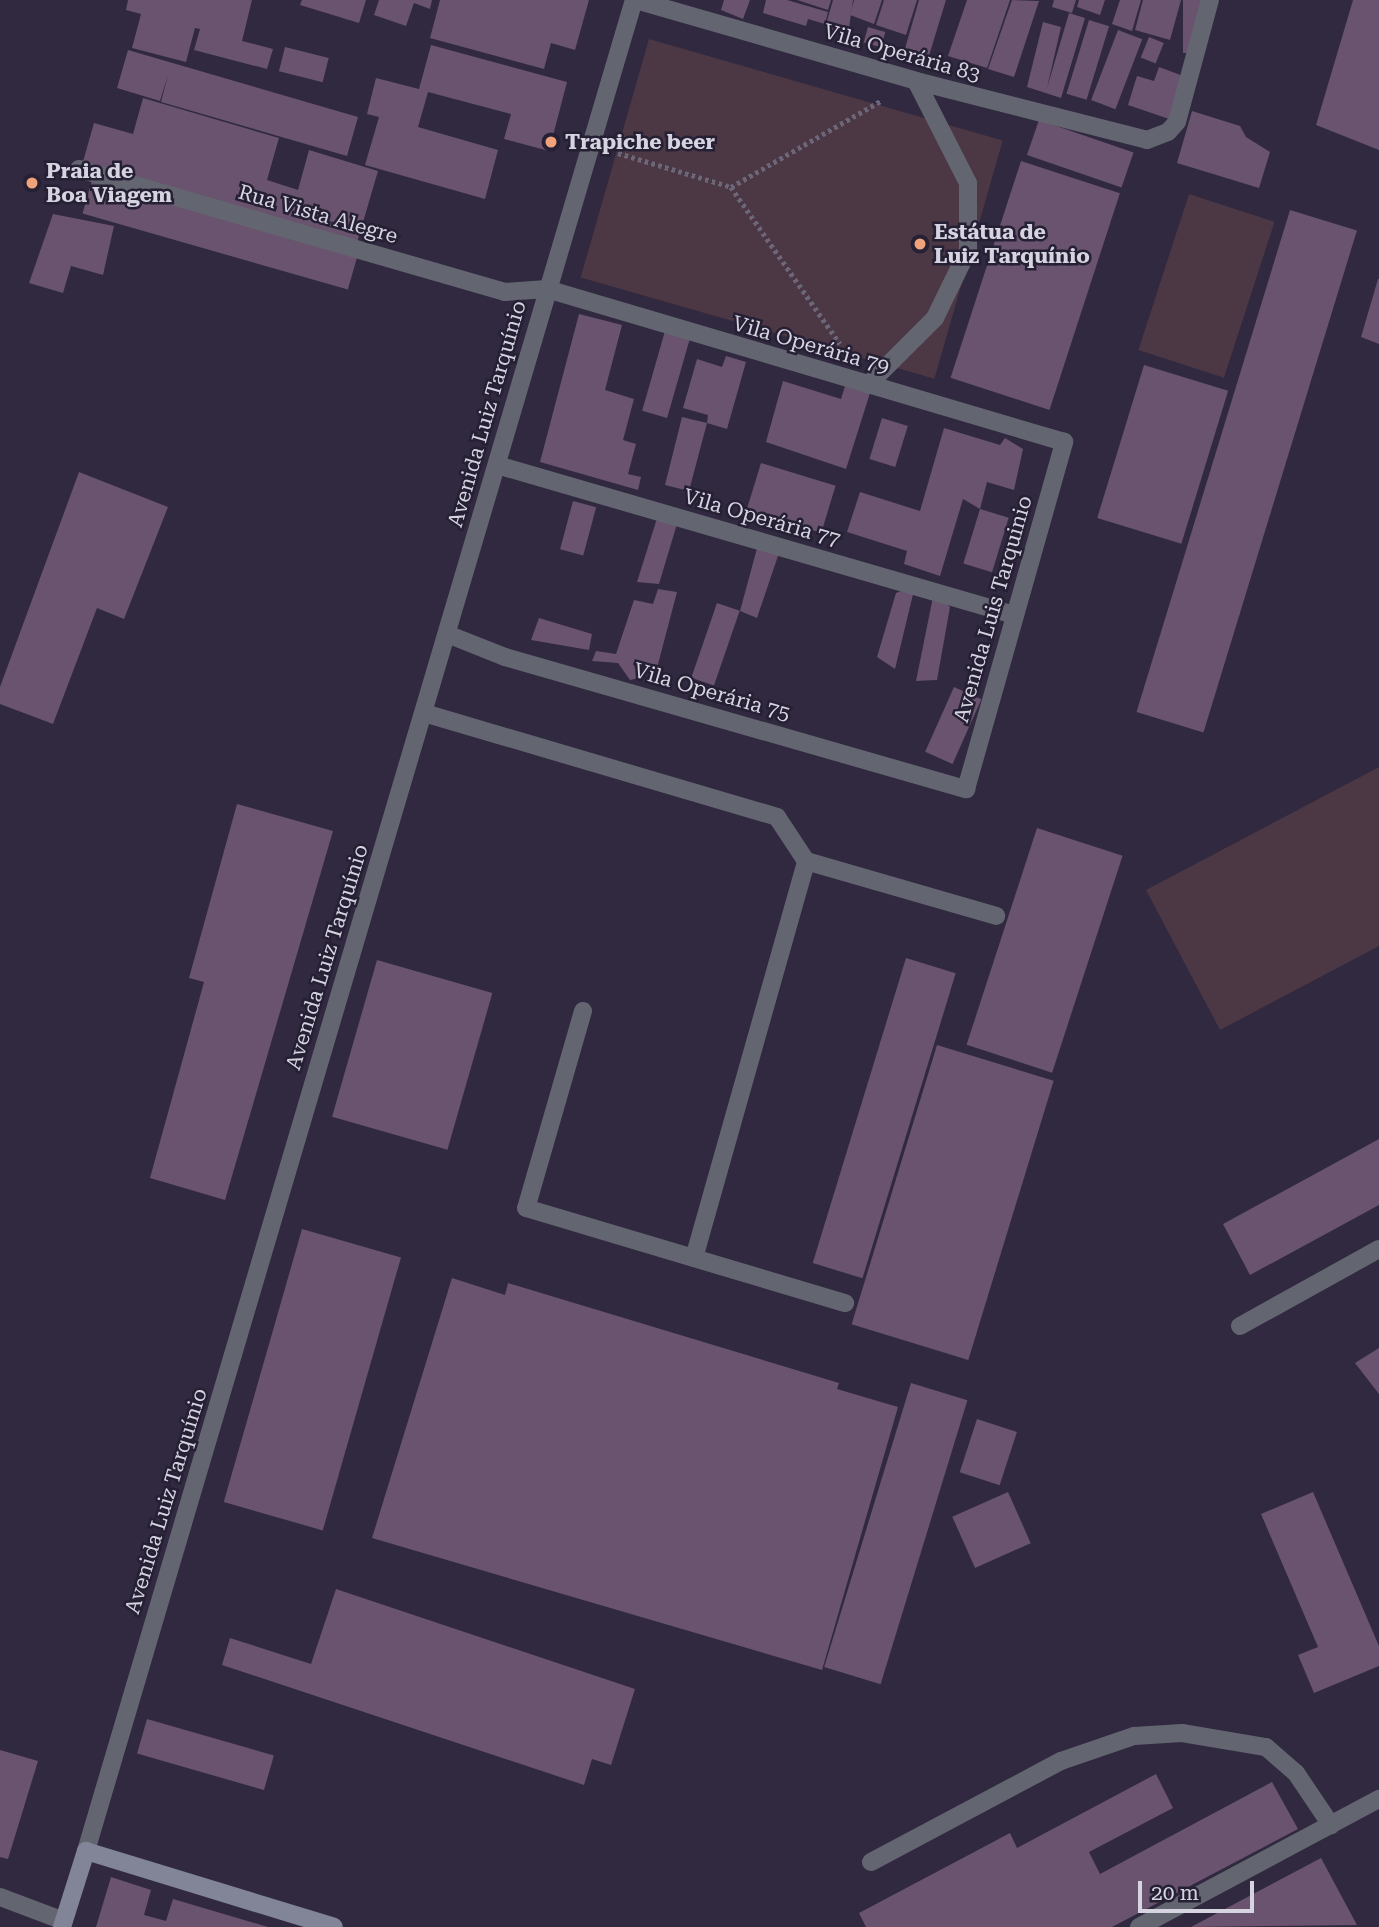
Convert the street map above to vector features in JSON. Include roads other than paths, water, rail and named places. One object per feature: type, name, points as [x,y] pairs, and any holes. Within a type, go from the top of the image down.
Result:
[{"type":"main road","name":"Avenida Luiz Tarquínio","points":[[63,1924],[86,1851]]},
{"type":"main road","points":[[86,1851],[334,1927]]},
{"type":"street","name":"Vila Operária 83","points":[[635,0],[916,82],[1136,140],[1157,137],[1177,122],[1210,0]]},
{"type":"street","name":"Avenida Luiz Tarquínio","points":[[86,1851],[547,289],[635,0]]},
{"type":"street","points":[[868,385],[935,318],[968,250],[968,183],[916,82]]},
{"type":"street","name":"Rua Vista Alegre","points":[[79,169],[505,292],[547,289]]},
{"type":"street","name":"Vila Operária 79","points":[[547,289],[1064,442]]},
{"type":"street","name":"Avenida Luis Tarquinio","points":[[966,789],[1064,442]]},
{"type":"street","name":"Vila Operária 77","points":[[497,465],[1014,615]]},
{"type":"street","name":"Vila Operária 75","points":[[447,634],[505,657],[966,789]]},
{"type":"street","points":[[424,713],[777,817],[806,861],[996,916]]},
{"type":"street","points":[[694,1258],[806,861]]},
{"type":"street","points":[[583,1011],[526,1208],[845,1303]]},
{"type":"street","points":[[1240,1326],[1379,1249]]},
{"type":"street","points":[[871,1862],[1061,1761],[1134,1736],[1182,1733],[1266,1747],[1296,1773],[1331,1825]]},
{"type":"street","points":[[1139,1927],[1379,1799]]},
{"type":"street","points":[[0,1897],[63,1924]]},
{"type":"place","name":"Trapiche beer","points":[[551,142]]},
{"type":"place","name":"Praia de Boa Viagem","points":[[32,183]]},
{"type":"place","name":"Estátua de Luiz Tarquínio","points":[[920,244]]}]
